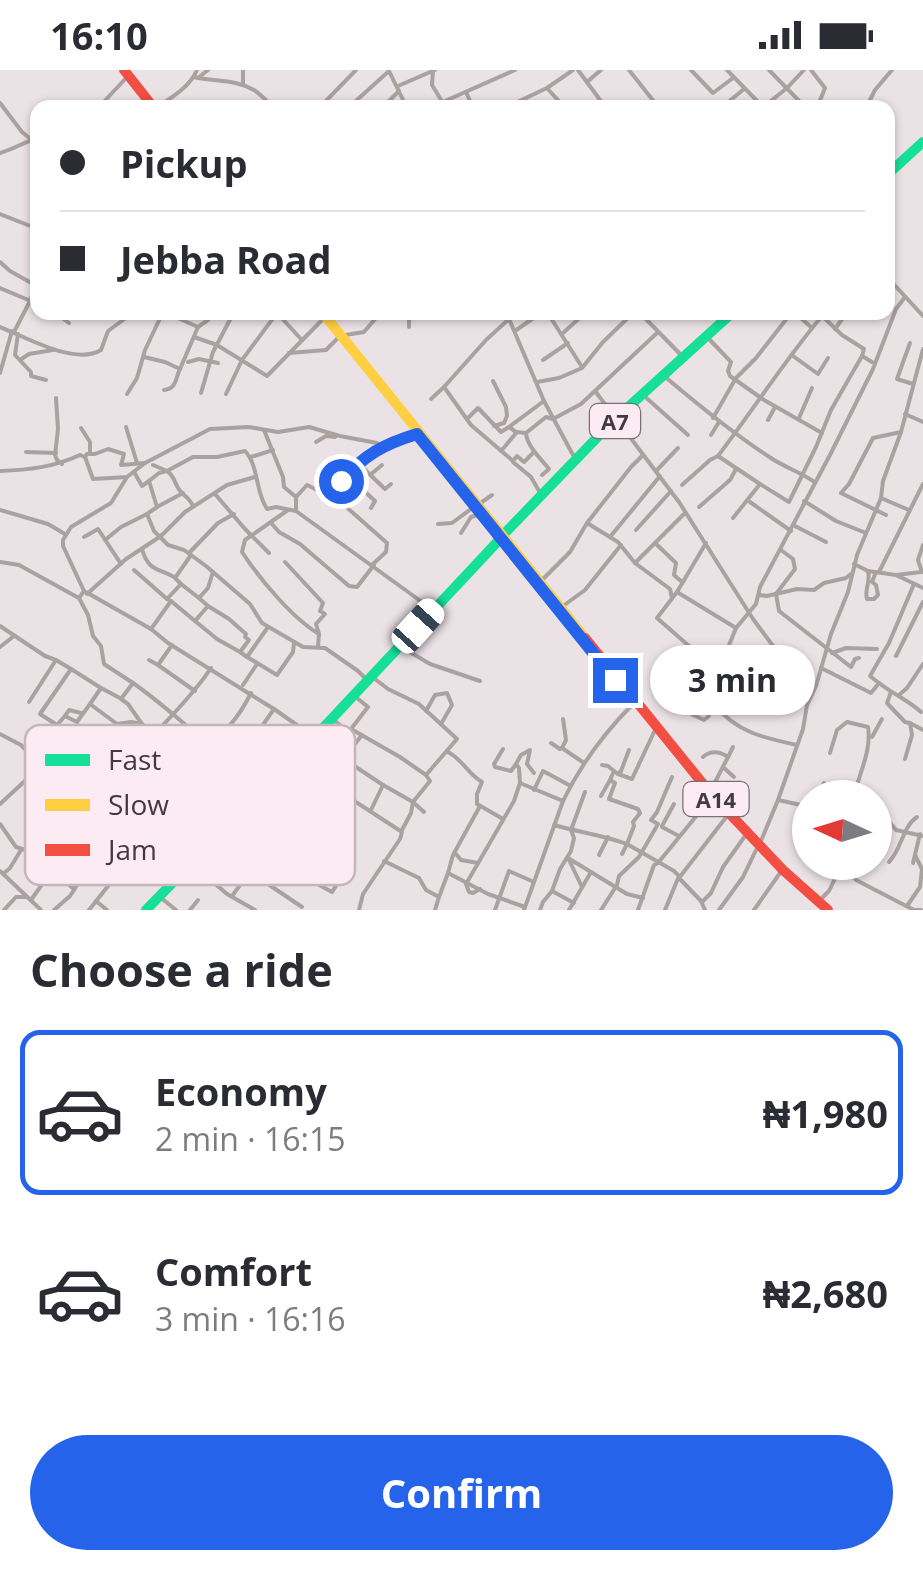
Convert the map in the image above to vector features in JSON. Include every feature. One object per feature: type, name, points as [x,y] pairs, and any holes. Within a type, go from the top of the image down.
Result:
[{"type":"highway","points":[[127,72],[150,100]]},
{"type":"highway","points":[[895,168],[923,142]]},
{"type":"highway","name":"A14","points":[[327,320],[478,508]]},
{"type":"highway","name":"A7","points":[[325,725],[502,536],[538,491],[557,479],[724,320]]},
{"type":"highway","name":"A14","points":[[340,336],[710,795],[823,907]]},
{"type":"highway","name":"A14","points":[[502,536],[633,704]]},
{"type":"highway","points":[[633,704],[726,816],[781,872],[823,907]]},
{"type":"highway","name":"A7","points":[[146,910],[171,885]]},
{"type":"street","points":[[196,78],[197,70]]},
{"type":"street","points":[[166,100],[208,70]]},
{"type":"street","points":[[242,70],[243,85]]},
{"type":"street","points":[[343,70],[350,75]]},
{"type":"street","points":[[327,100],[356,70]]},
{"type":"street","points":[[388,100],[398,88],[434,70]]},
{"type":"street","points":[[434,70],[432,85],[440,100]]},
{"type":"street","points":[[451,100],[515,70]]},
{"type":"street","points":[[523,100],[576,70],[600,100]]},
{"type":"street","points":[[587,82],[601,70]]},
{"type":"street","points":[[629,70],[653,100]]},
{"type":"street","points":[[691,70],[711,93],[734,78]]},
{"type":"street","points":[[726,70],[756,100]]},
{"type":"street","points":[[768,70],[798,100]]},
{"type":"street","points":[[772,100],[804,70]]},
{"type":"street","points":[[811,70],[825,86],[820,100]]},
{"type":"street","points":[[870,100],[892,70]]},
{"type":"street","points":[[357,100],[388,71],[403,100]]},
{"type":"street","points":[[104,100],[127,72]]},
{"type":"street","points":[[196,78],[243,85],[266,100]]},
{"type":"street","points":[[550,88],[559,100]]},
{"type":"street","points":[[731,100],[744,89]]},
{"type":"street","points":[[466,92],[470,100]]},
{"type":"street","points":[[0,103],[10,118],[30,135]]},
{"type":"street","points":[[0,153],[30,142]]},
{"type":"street","points":[[0,214],[30,226]]},
{"type":"street","points":[[0,262],[30,279]]},
{"type":"street","points":[[895,286],[923,316]]},
{"type":"street","points":[[0,288],[30,300],[0,373]]},
{"type":"street","points":[[895,312],[905,297]]},
{"type":"street","points":[[65,320],[69,323]]},
{"type":"street","points":[[0,327],[70,354],[98,354],[108,330],[122,320]]},
{"type":"street","points":[[127,394],[160,320]]},
{"type":"street","points":[[182,320],[198,327]]},
{"type":"street","points":[[164,390],[176,384],[198,327],[208,320]]},
{"type":"street","points":[[201,392],[210,360],[230,320]]},
{"type":"street","points":[[226,394],[242,360],[272,320]]},
{"type":"street","points":[[284,320],[302,339]]},
{"type":"street","points":[[194,337],[217,345],[267,376],[319,320]]},
{"type":"street","points":[[288,353],[326,350],[340,336],[364,332],[374,320]]},
{"type":"street","points":[[409,320],[409,328]]},
{"type":"street","points":[[431,398],[508,320]]},
{"type":"street","points":[[510,320],[552,419],[576,459]]},
{"type":"street","points":[[515,331],[533,320]]},
{"type":"street","points":[[551,320],[582,368]]},
{"type":"street","points":[[562,334],[577,320]]},
{"type":"street","points":[[536,382],[582,368],[627,320]]},
{"type":"street","points":[[644,320],[682,356]]},
{"type":"street","points":[[711,435],[736,378],[787,320]]},
{"type":"street","points":[[802,320],[812,328]]},
{"type":"street","points":[[682,484],[718,456],[817,320]]},
{"type":"street","points":[[718,456],[789,502],[864,349],[826,320]]},
{"type":"street","points":[[835,329],[841,320]]},
{"type":"street","points":[[783,663],[755,681],[730,676],[724,670],[723,660],[736,628],[756,604],[760,587],[874,364],[892,320]]},
{"type":"street","points":[[519,342],[524,327]]},
{"type":"street","points":[[509,427],[526,432],[546,417],[552,419],[581,404],[657,332]]},
{"type":"street","points":[[15,333],[14,351],[31,376],[46,380]]},
{"type":"street","points":[[705,336],[730,361],[728,374],[822,433]]},
{"type":"street","points":[[910,343],[897,378],[914,384]]},
{"type":"street","points":[[543,360],[568,344]]},
{"type":"street","points":[[20,360],[29,354],[56,349]]},
{"type":"street","points":[[719,910],[743,876],[778,800],[806,721],[807,705],[829,652],[854,564],[881,498],[923,349]]},
{"type":"street","points":[[792,356],[818,374],[828,358]]},
{"type":"street","points":[[862,356],[874,364]]},
{"type":"street","points":[[144,357],[180,369]]},
{"type":"street","points":[[188,362],[218,362]]},
{"type":"street","points":[[662,375],[716,420],[775,461],[815,482]]},
{"type":"street","points":[[493,380],[507,412],[504,423],[494,426]]},
{"type":"street","points":[[444,387],[467,419],[531,477],[538,491]]},
{"type":"street","points":[[799,418],[812,388]]},
{"type":"street","points":[[595,391],[671,491],[788,668],[807,705]]},
{"type":"street","points":[[642,394],[688,434]]},
{"type":"street","points":[[56,398],[56,458],[62,464]]},
{"type":"street","points":[[467,419],[478,408],[501,432],[544,402]]},
{"type":"street","points":[[768,420],[776,406]]},
{"type":"street","points":[[905,414],[923,422]]},
{"type":"street","points":[[126,426],[137,463]]},
{"type":"street","points":[[293,725],[242,687],[86,593],[63,546],[66,534],[110,503],[127,477],[210,429],[249,427],[278,432],[309,427],[378,443],[380,447]]},
{"type":"street","points":[[81,428],[90,442],[87,456],[94,479],[127,477]]},
{"type":"street","points":[[264,430],[284,487],[296,497]]},
{"type":"street","points":[[501,452],[517,432]]},
{"type":"street","points":[[526,432],[534,452],[548,469],[542,475]]},
{"type":"street","points":[[886,515],[840,493],[849,484],[873,438],[901,432]]},
{"type":"street","points":[[316,442],[328,434]]},
{"type":"street","points":[[293,510],[296,497],[306,484],[327,495],[380,447],[417,434]]},
{"type":"street","points":[[610,536],[678,448]]},
{"type":"street","points":[[0,471],[33,470],[108,449],[124,454],[121,465],[149,463],[167,471],[193,506]]},
{"type":"street","points":[[251,457],[272,450]]},
{"type":"street","points":[[134,472],[142,486],[193,458],[245,451],[251,457],[259,498],[279,532],[300,544],[349,586],[357,587],[386,552],[387,543],[344,505],[326,500]]},
{"type":"street","points":[[26,452],[56,453]]},
{"type":"street","points":[[513,461],[518,456],[524,462],[534,452]]},
{"type":"street","points":[[540,582],[570,552],[587,523],[644,455]]},
{"type":"street","points":[[149,463],[159,474]]},
{"type":"street","points":[[359,464],[385,489],[390,484]]},
{"type":"street","points":[[370,474],[382,464]]},
{"type":"street","points":[[699,507],[730,480],[736,469]]},
{"type":"street","points":[[347,475],[375,501],[371,508]]},
{"type":"street","points":[[79,598],[134,553],[162,536],[193,506],[227,485],[255,478]]},
{"type":"street","points":[[149,481],[158,507]]},
{"type":"street","points":[[733,518],[760,484]]},
{"type":"street","points":[[868,571],[867,600],[878,595],[872,582],[923,484]]},
{"type":"street","points":[[636,530],[671,491]]},
{"type":"street","points":[[105,541],[121,526],[183,493]]},
{"type":"street","points":[[214,493],[269,553]]},
{"type":"street","points":[[461,533],[492,494]]},
{"type":"street","points":[[881,498],[909,510]]},
{"type":"street","points":[[749,500],[792,528],[826,542]]},
{"type":"street","points":[[804,501],[836,521],[866,533]]},
{"type":"street","points":[[268,508],[293,510],[433,610]]},
{"type":"street","points":[[438,524],[452,523],[478,508]]},
{"type":"street","points":[[0,510],[48,524],[66,534]]},
{"type":"street","points":[[293,510],[245,540],[244,557],[295,615],[319,634]]},
{"type":"street","points":[[635,563],[685,512]]},
{"type":"street","points":[[147,514],[154,531],[170,547],[190,554],[250,604],[268,628],[303,647]]},
{"type":"street","points":[[175,578],[218,523],[234,514]]},
{"type":"street","points":[[587,523],[621,545],[635,563],[670,589],[672,598]]},
{"type":"street","points":[[84,536],[98,529],[121,564]]},
{"type":"street","points":[[655,543],[677,566],[674,575],[682,582]]},
{"type":"street","points":[[706,543],[657,618],[697,655],[678,702],[692,715],[702,720],[708,718],[730,676]]},
{"type":"street","points":[[561,607],[586,590],[621,545]]},
{"type":"street","points":[[896,575],[922,571],[918,564],[923,545]]},
{"type":"street","points":[[142,549],[150,564],[161,573],[170,574],[246,634],[249,640],[240,652]]},
{"type":"street","points":[[781,550],[794,558],[795,569],[776,594],[779,612],[851,667],[859,658]]},
{"type":"street","points":[[0,562],[19,566],[79,598],[92,636],[101,646],[104,664],[174,711],[185,725]]},
{"type":"street","points":[[285,562],[323,603],[320,610],[326,614],[316,624],[318,646]]},
{"type":"street","points":[[854,564],[868,571],[896,575],[923,588]]},
{"type":"street","points":[[134,570],[217,639],[277,675],[293,652],[294,643]]},
{"type":"street","points":[[198,598],[208,588],[213,573]]},
{"type":"street","points":[[758,594],[814,590],[851,574]]},
{"type":"street","points":[[151,629],[182,584]]},
{"type":"street","points":[[914,584],[870,676],[921,712]]},
{"type":"street","points":[[677,592],[736,628]]},
{"type":"street","points":[[896,656],[923,602]]},
{"type":"street","points":[[195,621],[208,606]]},
{"type":"street","points":[[0,626],[121,699],[142,724]]},
{"type":"street","points":[[247,657],[268,628]]},
{"type":"street","points":[[0,647],[14,636]]},
{"type":"street","points":[[158,665],[172,644]]},
{"type":"street","points":[[400,646],[430,664],[480,681]]},
{"type":"street","points":[[293,652],[303,647],[325,648],[385,688],[420,704],[457,739],[426,775]]},
{"type":"street","points":[[829,652],[842,648],[877,649]]},
{"type":"street","points":[[29,702],[56,660]]},
{"type":"street","points":[[149,660],[194,692]]},
{"type":"street","points":[[242,687],[257,664]]},
{"type":"street","points":[[898,695],[923,664]]},
{"type":"street","points":[[161,725],[211,668]]},
{"type":"street","points":[[821,668],[875,695],[879,684]]},
{"type":"street","points":[[71,670],[40,714],[57,725],[69,710],[85,712],[101,688]]},
{"type":"street","points":[[121,699],[134,683]]},
{"type":"street","points":[[426,711],[435,695],[447,692],[452,704],[441,724]]},
{"type":"street","points":[[891,692],[885,701],[905,722],[923,730]]},
{"type":"street","points":[[230,725],[251,693]]},
{"type":"street","points":[[354,695],[368,708],[354,725]]},
{"type":"street","points":[[90,704],[117,724],[142,724]]},
{"type":"street","points":[[448,873],[525,909],[570,786],[604,734],[633,704]]},
{"type":"street","points":[[715,705],[745,732],[797,745]]},
{"type":"street","points":[[263,725],[274,709]]},
{"type":"street","points":[[332,718],[338,725]]},
{"type":"street","points":[[562,748],[566,740],[563,719]]},
{"type":"street","points":[[857,780],[882,719]]},
{"type":"street","points":[[830,754],[837,730],[847,722],[868,727],[870,742]]},
{"type":"street","points":[[905,759],[912,735],[910,723]]},
{"type":"street","points":[[602,765],[632,779],[655,730]]},
{"type":"street","points":[[355,731],[430,781],[413,802],[400,839],[363,894],[359,910]]},
{"type":"street","points":[[0,734],[25,750]]},
{"type":"street","points":[[355,744],[362,735]]},
{"type":"street","points":[[551,743],[584,763]]},
{"type":"street","points":[[453,744],[454,755]]},
{"type":"street","points":[[638,910],[654,865],[710,795],[732,747]]},
{"type":"street","points":[[503,749],[495,766],[511,771],[530,750],[527,764],[534,773]]},
{"type":"street","points":[[601,796],[629,750]]},
{"type":"street","points":[[448,752],[482,782],[476,804],[504,819]]},
{"type":"street","points":[[703,757],[718,752],[728,757]]},
{"type":"street","points":[[467,882],[514,801],[520,783],[516,764]]},
{"type":"street","points":[[355,766],[424,812]]},
{"type":"street","points":[[723,767],[734,778]]},
{"type":"street","points":[[534,790],[543,771],[570,786]]},
{"type":"street","points":[[672,777],[652,820],[679,836]]},
{"type":"street","points":[[610,780],[615,783],[609,800],[640,812],[622,854]]},
{"type":"street","points":[[0,804],[25,781]]},
{"type":"street","points":[[520,783],[563,801]]},
{"type":"street","points":[[371,810],[383,785]]},
{"type":"street","points":[[540,910],[568,858],[574,838],[571,830],[585,792]]},
{"type":"street","points":[[778,800],[792,803]]},
{"type":"street","points":[[355,801],[401,831]]},
{"type":"street","points":[[601,910],[616,887],[618,876],[642,852],[674,804]]},
{"type":"street","points":[[435,910],[455,852],[480,806]]},
{"type":"street","points":[[656,906],[665,910],[679,878],[726,816]]},
{"type":"street","points":[[892,859],[916,816]]},
{"type":"street","points":[[0,824],[12,842],[25,850]]},
{"type":"street","points":[[554,825],[608,837],[642,852],[674,871],[705,910]]},
{"type":"street","points":[[892,826],[922,835],[913,863]]},
{"type":"street","points":[[702,902],[745,836]]},
{"type":"street","points":[[599,855],[608,837]]},
{"type":"street","points":[[22,850],[10,868],[2,872],[41,910]]},
{"type":"street","points":[[455,852],[460,860],[478,862]]},
{"type":"street","points":[[907,906],[920,887],[922,869],[915,855]]},
{"type":"street","points":[[568,858],[627,894],[643,898]]},
{"type":"street","points":[[568,858],[582,887]]},
{"type":"street","points":[[384,862],[418,878],[426,890],[440,897]]},
{"type":"street","points":[[496,910],[509,871],[534,882]]},
{"type":"street","points":[[570,910],[592,872]]},
{"type":"street","points":[[754,910],[781,872]]},
{"type":"street","points":[[823,907],[834,880]]},
{"type":"street","points":[[856,880],[921,910]]},
{"type":"street","points":[[24,910],[41,885]]},
{"type":"street","points":[[69,885],[74,889]]},
{"type":"street","points":[[54,910],[77,885]]},
{"type":"street","points":[[89,910],[109,885]]},
{"type":"street","points":[[221,885],[255,910]]},
{"type":"street","points":[[232,896],[240,885]]},
{"type":"street","points":[[273,885],[302,906]]},
{"type":"street","points":[[552,892],[574,903]]},
{"type":"street","points":[[160,896],[176,910]]},
{"type":"street","points":[[4,910],[16,897],[29,899]]},
{"type":"street","points":[[190,910],[198,900]]},
{"type":"street","points":[[96,901],[107,910]]},
{"type":"traffic: fast","points":[[895,168],[923,142]]},
{"type":"traffic: fast","points":[[503,535],[614,420],[724,320]]},
{"type":"traffic: fast","points":[[326,725],[501,538]]},
{"type":"traffic: fast","points":[[146,910],[170,885]]},
{"type":"traffic: slow","points":[[328,320],[585,638]]},
{"type":"traffic: jam","points":[[124,70],[148,100]]},
{"type":"traffic: jam","points":[[585,638],[712,795],[783,870],[828,910]]},
{"type":"route","points":[[341,481],[380,447],[417,434],[615,680]]}]
